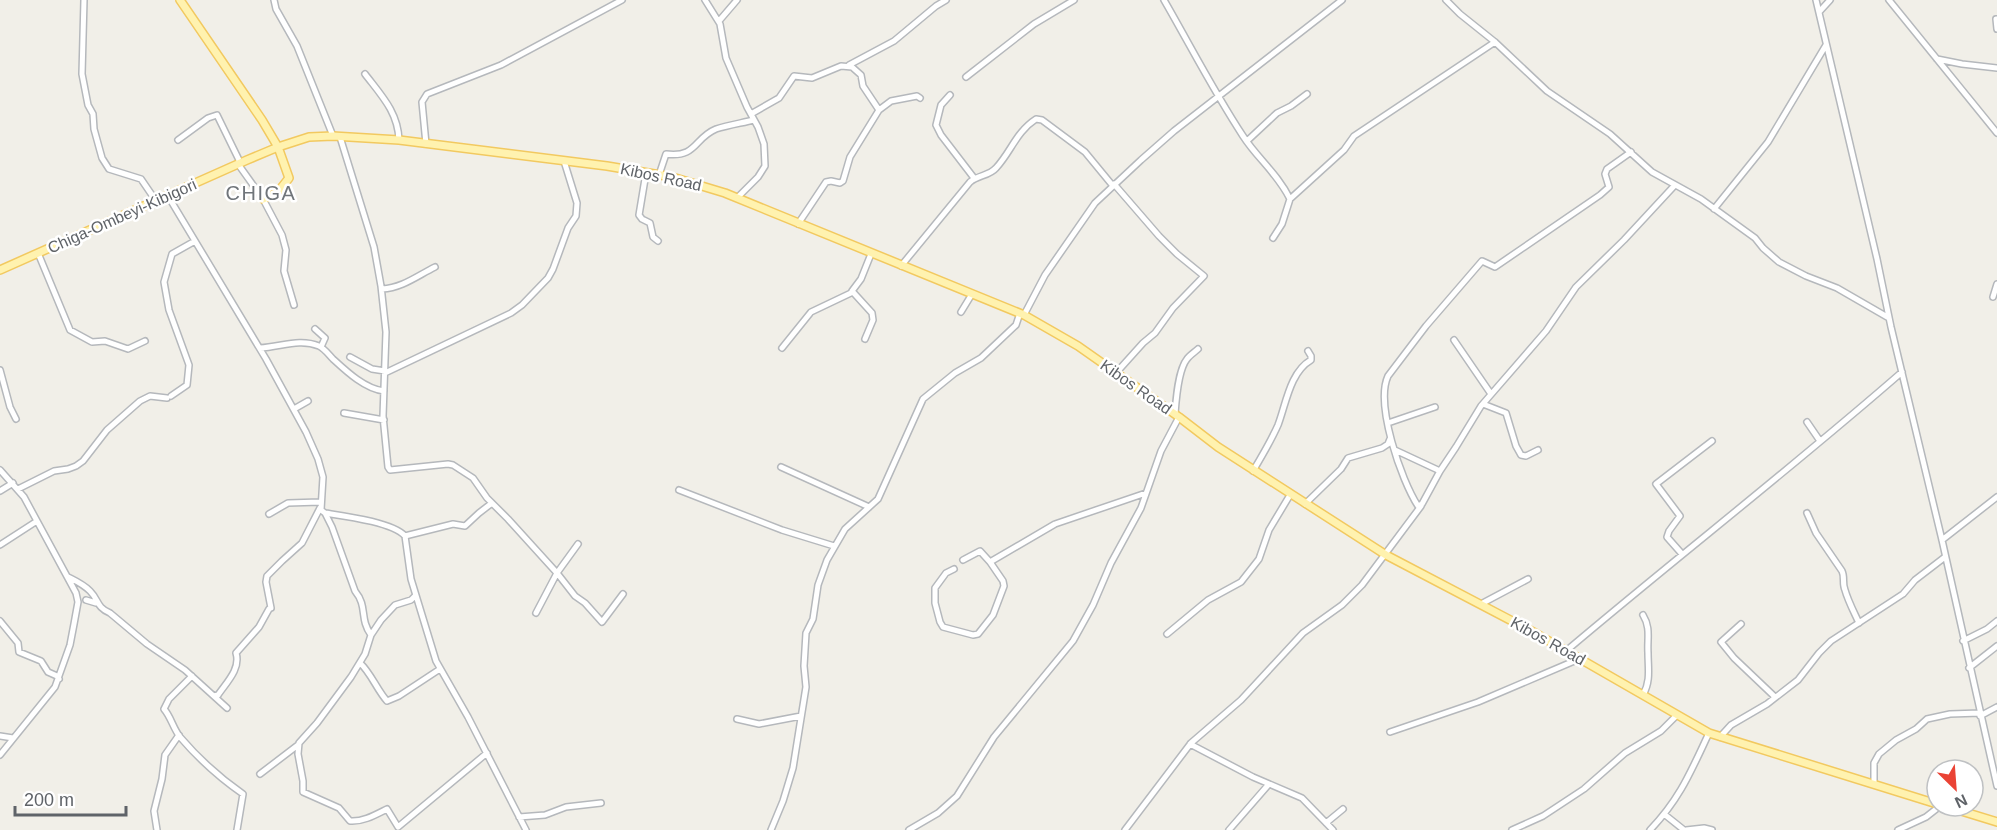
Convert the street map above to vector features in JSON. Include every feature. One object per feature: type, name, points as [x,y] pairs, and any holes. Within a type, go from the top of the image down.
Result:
[{"type":"main road","points":[[180,0],[278,147],[289,178],[278,192],[263,199]]},
{"type":"main road","name":"Kibos Road","points":[[278,147],[303,138],[337,136],[399,140],[659,175],[705,186],[737,198],[1022,314],[1078,346],[1253,471],[1386,555],[1481,604],[1709,733],[1925,800]]},
{"type":"main road","name":"Chiga-Ombeyi-Kibigori","points":[[0,270],[278,147]]},
{"type":"street","points":[[84,0],[82,74],[102,158],[109,169],[141,179],[156,201]]},
{"type":"street","points":[[274,0],[276,9],[297,46],[337,136],[374,247],[382,290],[386,332],[384,420],[389,469],[451,464],[473,478],[492,503],[557,573],[574,596],[585,603],[602,622],[623,594]]},
{"type":"street","points":[[705,0],[719,21],[726,58],[764,144],[765,166],[758,177],[737,198]]},
{"type":"street","points":[[719,21],[737,0]]},
{"type":"street","points":[[659,175],[666,153],[679,155],[687,153],[714,130],[753,117],[779,98],[794,76],[812,78],[834,68],[849,65],[894,41],[946,0]]},
{"type":"street","points":[[966,77],[1034,24],[1074,0]]},
{"type":"street","points":[[1164,0],[1228,114],[1290,198]]},
{"type":"street","points":[[771,830],[793,768],[806,687],[804,666],[807,629],[813,619],[818,585],[824,567],[845,529],[878,499],[884,489],[923,399],[955,373],[981,358],[1016,325],[1045,275],[1095,203],[1141,160],[1342,0]]},
{"type":"street","points":[[1446,0],[1496,42],[1546,91],[1610,134],[1652,172],[1697,197],[1755,238],[1779,262],[1837,288],[1889,318]]},
{"type":"street","points":[[1816,0],[1997,782]]},
{"type":"street","points":[[1819,12],[1830,0]]},
{"type":"street","points":[[1889,0],[1997,133]]},
{"type":"street","points":[[426,144],[422,102],[427,94],[501,65],[620,1]]},
{"type":"street","points":[[1996,19],[1997,29]]},
{"type":"street","points":[[1274,238],[1282,224],[1290,198],[1344,150],[1354,136],[1496,42]]},
{"type":"street","points":[[1714,209],[1768,142],[1826,45]]},
{"type":"street","points":[[1937,59],[1997,68]]},
{"type":"street","points":[[849,65],[861,75],[864,89],[879,110]]},
{"type":"street","points":[[365,74],[394,114],[399,140]]},
{"type":"street","points":[[1247,141],[1277,113],[1307,94]]},
{"type":"street","points":[[950,95],[941,105],[936,125],[974,178]]},
{"type":"street","points":[[798,224],[826,183],[843,181],[850,157],[879,110],[894,100],[917,96],[920,98]]},
{"type":"street","points":[[178,140],[208,118],[217,115],[239,163],[263,199],[286,245],[284,271],[294,305]]},
{"type":"street","points":[[902,266],[974,178],[994,170],[1015,139],[1038,119],[1085,152],[1171,248],[1204,276],[1173,308],[1155,333],[1116,373]]},
{"type":"street","points":[[1420,506],[1416,503],[1404,478],[1390,439],[1385,408],[1386,379],[1426,326],[1482,261],[1495,267],[1600,195],[1610,187],[1605,174],[1607,169],[1631,152]]},
{"type":"street","points":[[350,357],[372,369],[385,372],[517,310],[543,284],[553,269],[566,231],[577,211],[575,194],[564,161]]},
{"type":"street","points":[[646,173],[639,214],[650,224],[653,237],[657,241]]},
{"type":"street","points":[[1125,830],[1190,744],[1241,700],[1303,633],[1352,595],[1386,555],[1420,506],[1483,404],[1546,331],[1576,287],[1675,185]]},
{"type":"street","points":[[168,196],[294,409],[318,459],[323,485],[322,508],[303,543],[267,576],[270,608],[259,627],[236,653],[238,658],[234,672],[214,696]]},
{"type":"street","points":[[18,489],[54,471],[69,470],[76,466],[107,430],[140,401],[150,396],[169,397],[187,385],[189,365],[169,310],[164,282],[172,254],[195,241]]},
{"type":"street","points":[[38,253],[70,330],[92,342],[105,341],[128,349],[145,341]]},
{"type":"street","points":[[782,348],[812,312],[853,292],[871,254]]},
{"type":"street","points":[[382,290],[402,286],[435,267]]},
{"type":"street","points":[[1993,297],[1997,284]]},
{"type":"street","points":[[853,292],[872,314],[873,320],[865,339]]},
{"type":"street","points":[[961,312],[972,294]]},
{"type":"street","points":[[315,329],[325,338],[321,347]]},
{"type":"street","points":[[1454,340],[1491,394]]},
{"type":"street","points":[[260,348],[297,342],[321,347],[361,382],[384,391]]},
{"type":"street","points":[[909,830],[938,813],[957,796],[998,731],[1072,641],[1093,605],[1111,563],[1137,515],[1177,415],[1180,378],[1184,364],[1198,349]]},
{"type":"street","points":[[1253,471],[1277,428],[1294,381],[1304,363],[1311,360],[1308,351]]},
{"type":"street","points":[[0,370],[10,407],[16,419]]},
{"type":"street","points":[[1566,651],[1682,554],[1749,502],[1902,372]]},
{"type":"street","points":[[294,409],[308,401]]},
{"type":"street","points":[[1483,404],[1506,413],[1521,455],[1526,456],[1538,450]]},
{"type":"street","points":[[1388,423],[1434,407]]},
{"type":"street","points":[[344,412],[384,420]]},
{"type":"street","points":[[1807,422],[1820,441]]},
{"type":"street","points":[[1305,504],[1341,469],[1348,458],[1382,448],[1388,444],[1390,439]]},
{"type":"street","points":[[1682,554],[1667,537],[1680,516],[1656,484],[1712,441]]},
{"type":"street","points":[[1394,450],[1440,471]]},
{"type":"street","points":[[781,467],[869,507]]},
{"type":"street","points":[[0,470],[18,489],[78,597],[70,645],[59,679],[51,694],[0,754]]},
{"type":"street","points":[[0,491],[13,483]]},
{"type":"street","points":[[679,490],[782,530],[834,546]]},
{"type":"street","points":[[990,562],[1055,524],[1146,493]]},
{"type":"street","points":[[1167,634],[1208,600],[1241,582],[1259,559],[1269,530],[1290,495]]},
{"type":"street","points":[[1942,540],[1997,497]]},
{"type":"street","points":[[269,514],[288,503],[322,508],[397,530],[405,536],[415,596],[440,669],[487,753],[526,830]]},
{"type":"street","points":[[405,536],[453,525],[465,526],[492,503]]},
{"type":"street","points":[[322,508],[332,527],[355,591],[361,600],[364,626],[371,635]]},
{"type":"street","points":[[1806,513],[1814,530],[1842,571],[1845,593],[1859,623]]},
{"type":"street","points":[[0,545],[37,521]]},
{"type":"street","points":[[536,613],[557,573],[578,544]]},
{"type":"street","points":[[954,569],[946,573],[935,588],[940,622],[943,627],[973,635],[978,634],[993,615],[1004,586],[1003,581],[980,551],[963,560]]},
{"type":"street","points":[[1720,737],[1731,725],[1767,704],[1798,680],[1824,647],[1903,594],[1917,578],[1946,557]]},
{"type":"street","points":[[67,577],[79,582],[92,592],[96,603]]},
{"type":"street","points":[[1481,604],[1528,579]]},
{"type":"street","points":[[260,774],[299,744],[340,693],[360,663],[371,635],[381,620],[395,605],[411,600],[415,596]]},
{"type":"street","points":[[86,600],[96,603],[192,676],[227,708]]},
{"type":"street","points":[[1643,695],[1650,671],[1647,650],[1648,626],[1644,615]]},
{"type":"street","points":[[0,621],[18,643],[19,652],[41,661],[48,672],[59,679]]},
{"type":"street","points":[[1963,641],[1987,629],[1997,621]]},
{"type":"street","points":[[1741,624],[1722,642],[1734,658],[1775,697]]},
{"type":"street","points":[[1969,668],[1997,646]]},
{"type":"street","points":[[1390,732],[1478,702],[1579,659]]},
{"type":"street","points":[[360,663],[387,701],[399,696],[440,669]]},
{"type":"street","points":[[192,676],[169,699],[164,709],[179,735],[219,776],[243,794],[237,830]]},
{"type":"street","points":[[1874,784],[1874,762],[1879,754],[1927,719],[1950,714],[1980,714],[1997,707]]},
{"type":"street","points":[[1512,830],[1543,816],[1584,789],[1625,753],[1661,731],[1677,715]]},
{"type":"street","points":[[737,720],[759,723],[801,716]]},
{"type":"street","points":[[1650,830],[1684,788],[1709,733]]},
{"type":"street","points":[[157,830],[154,811],[165,755],[179,735]]},
{"type":"street","points":[[0,736],[13,738]]},
{"type":"street","points":[[299,744],[298,754],[303,792],[339,808],[350,821],[357,822],[387,809],[398,827],[487,753]]},
{"type":"street","points":[[1190,744],[1302,798],[1333,830]]},
{"type":"street","points":[[1230,830],[1269,784]]},
{"type":"street","points":[[519,818],[545,815],[566,807],[601,803]]},
{"type":"street","points":[[1326,823],[1343,809]]},
{"type":"street","points":[[1664,814],[1685,830],[1704,828],[1712,830]]},
{"type":"street","points":[[1898,830],[1925,817]]},
{"type":"district","name":"CHIGA","points":[[261,193]]}]
